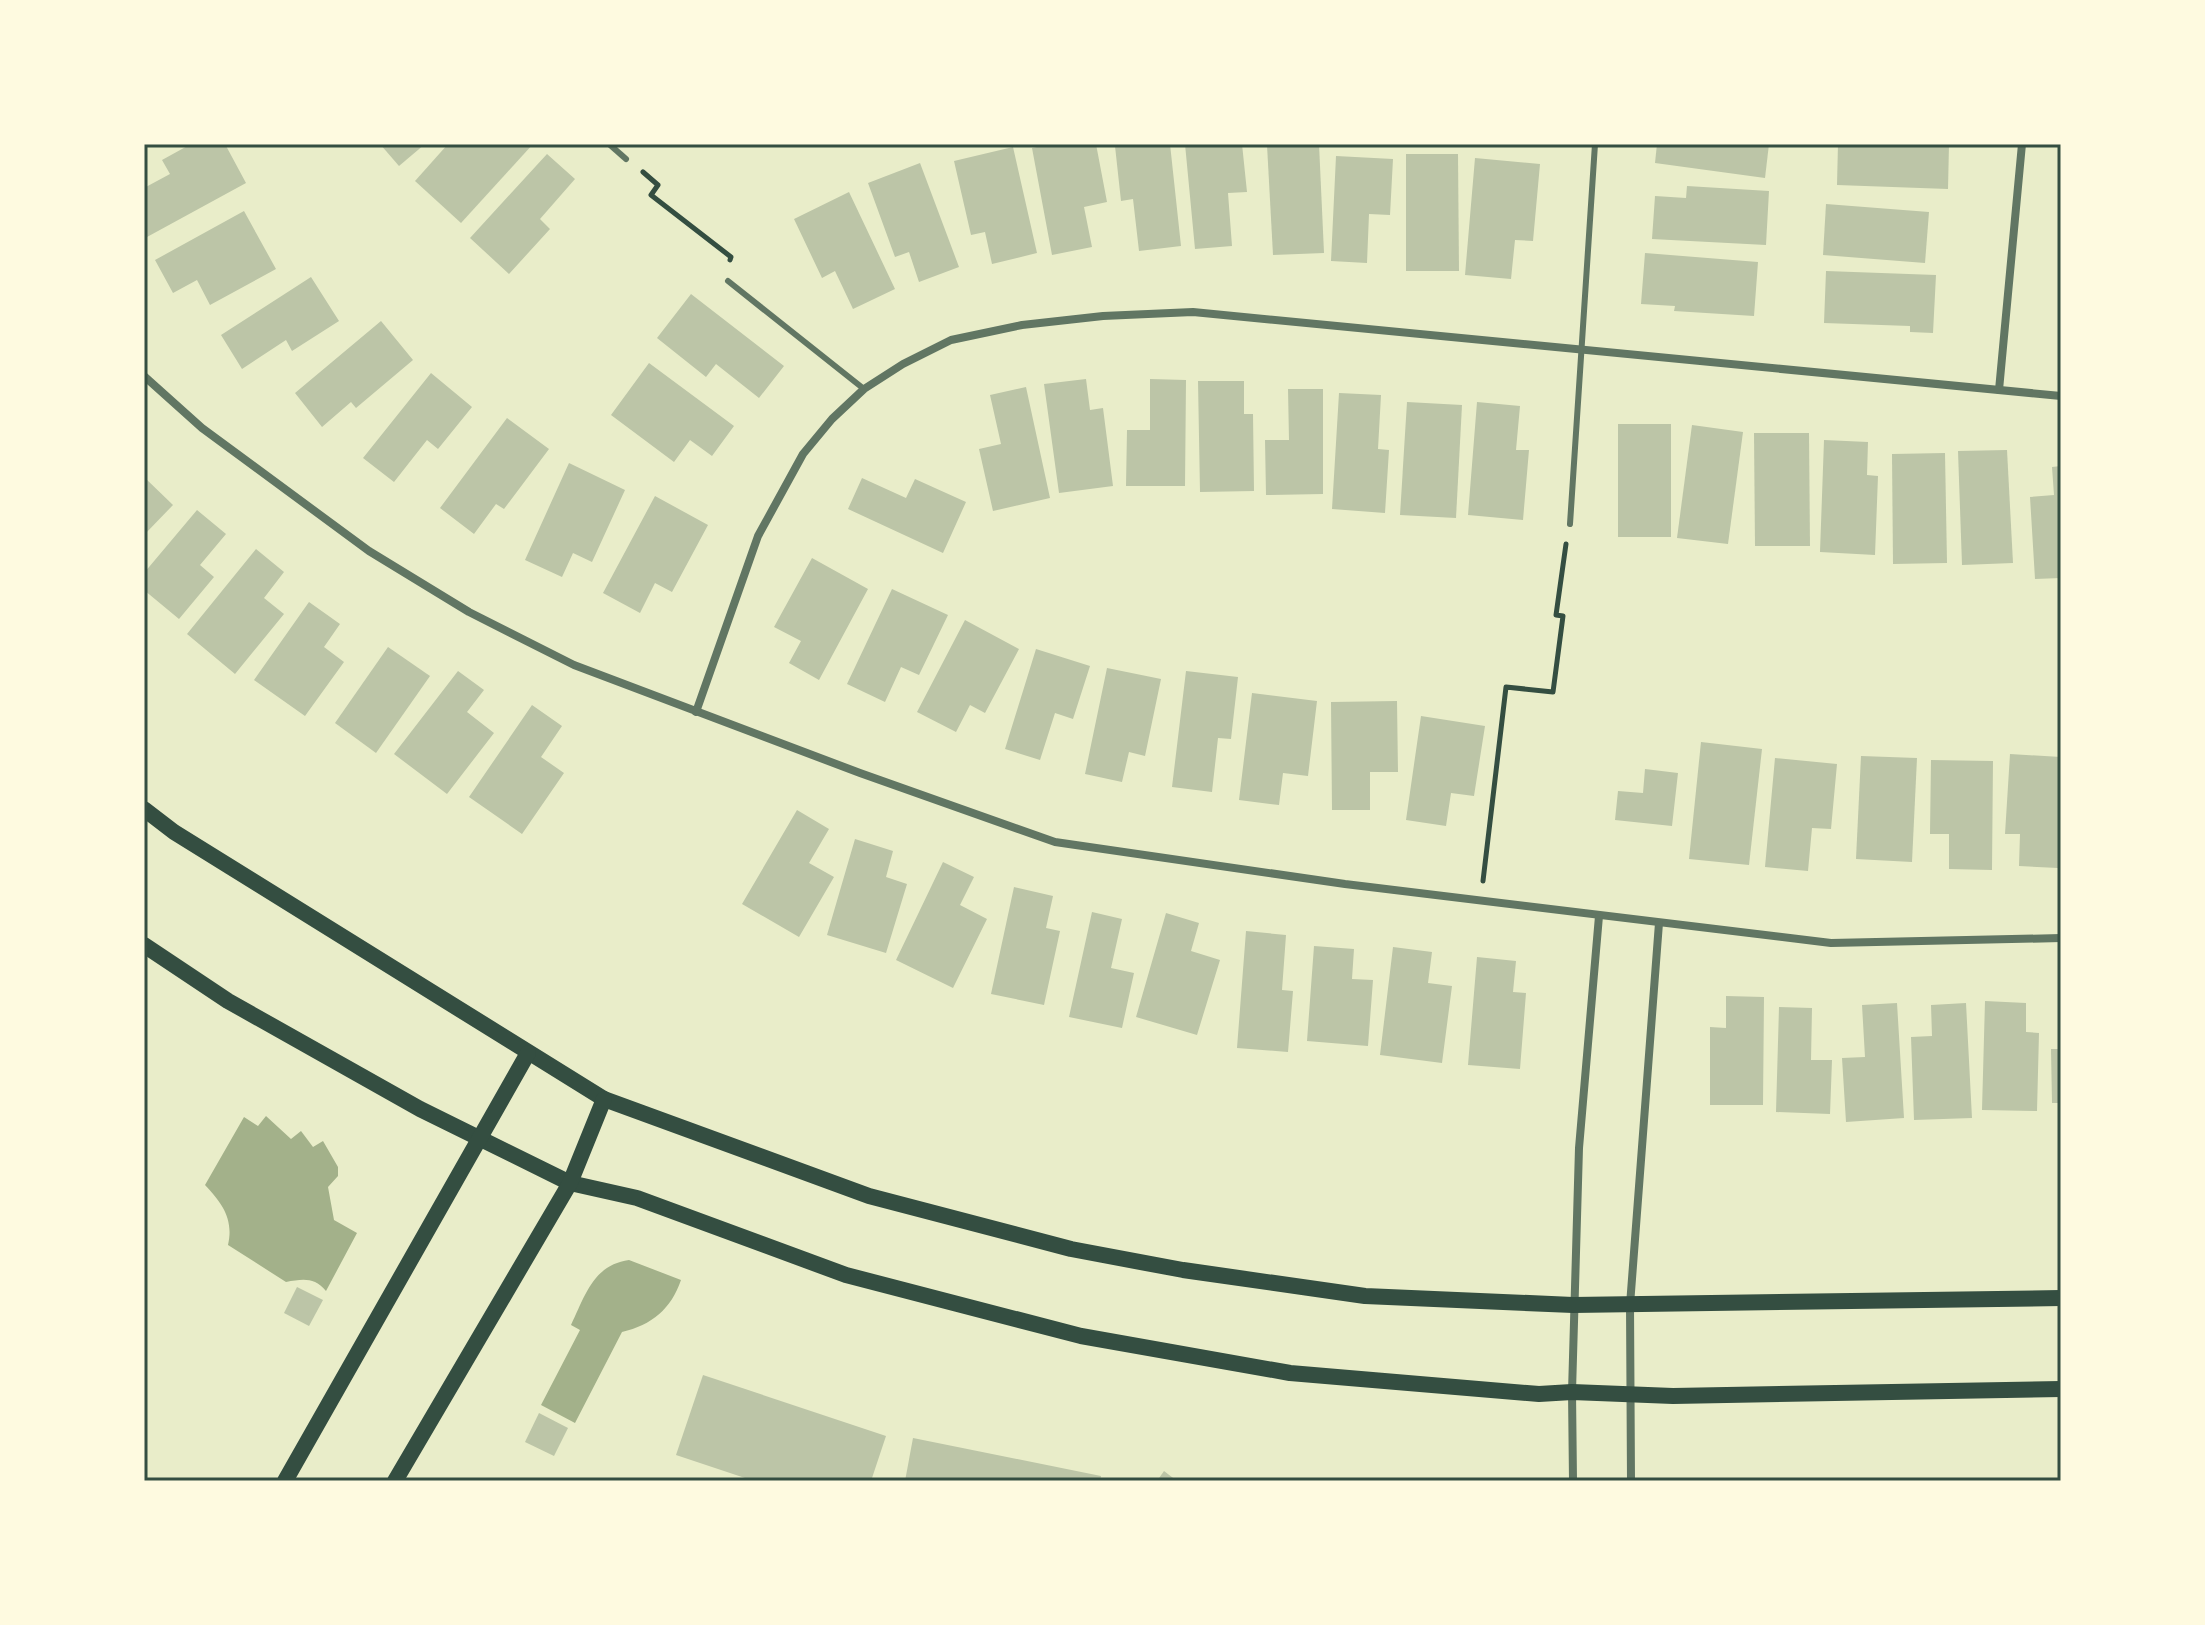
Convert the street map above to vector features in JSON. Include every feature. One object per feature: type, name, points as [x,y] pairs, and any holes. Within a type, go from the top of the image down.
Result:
[{"type":"main road","points":[[144,809],[174,832],[604,1099],[869,1196],[1071,1249],[1183,1270],[1365,1296],[1573,1305],[2061,1298]]},
{"type":"main road","points":[[144,945],[228,1001],[420,1109],[570,1183],[637,1198],[846,1275],[1081,1336],[1290,1373],[1539,1394],[1572,1392],[1673,1396],[2061,1389]]},
{"type":"main road","points":[[285,1481],[528,1053]]},
{"type":"main road","points":[[395,1481],[570,1183],[604,1099]]},
{"type":"street","points":[[1999,390],[2022,144]]},
{"type":"street","points":[[696,712],[758,536],[803,454],[832,419],[864,389],[903,364],[951,340],[1022,325],[1103,316],[1193,312],[2061,396]]},
{"type":"street","points":[[144,376],[202,428],[369,551],[469,612],[574,665],[1055,842],[1345,884],[1831,943],[2061,938]]},
{"type":"street","points":[[1573,1481],[1573,1305],[1579,1148],[1599,916]]},
{"type":"street","points":[[1631,1481],[1630,1305],[1659,923]]},
{"type":"lane","points":[[609,144],[626,159]]},
{"type":"lane","points":[[1570,524],[1595,144]]},
{"type":"lane","points":[[728,281],[864,389]]},
{"type":"path","points":[[626,159],[658,185],[651,195],[731,257],[728,281]]},
{"type":"path","points":[[1481,901],[1506,687],[1553,692],[1563,616],[1556,615],[1563,565]]},
{"type":"shaded area","points":[[266,1116],[291,1139],[301,1131],[313,1147],[323,1141],[338,1167],[338,1176],[328,1187],[334,1220],[357,1233],[326,1291],[308,1280],[286,1282],[228,1245],[228,1219],[217,1198],[205,1185],[244,1117],[258,1126]]},
{"type":"shaded area","points":[[629,1260],[681,1280],[672,1299],[659,1314],[642,1325],[622,1332],[575,1423],[541,1405],[580,1330],[571,1325],[586,1293],[607,1268]]},
{"type":"building","points":[[191,144],[225,144],[246,183],[147,237],[144,231],[144,188],[170,174],[162,160]]},
{"type":"building","points":[[380,144],[425,144],[399,166]]},
{"type":"building","points":[[448,144],[533,144],[461,223],[415,181]]},
{"type":"building","points":[[1051,144],[1096,144],[1107,202],[1084,207],[1092,247],[1052,255],[1032,148]]},
{"type":"building","points":[[1170,144],[1181,246],[1139,251],[1133,199],[1121,201],[1115,146]]},
{"type":"building","points":[[1185,144],[1242,144],[1247,192],[1228,193],[1232,246],[1195,249]]},
{"type":"building","points":[[1319,144],[1324,253],[1273,255],[1267,145]]},
{"type":"building","points":[[1657,144],[1769,144],[1765,178],[1655,163]]},
{"type":"building","points":[[1838,144],[1949,144],[1948,189],[1837,185]]},
{"type":"building","points":[[1013,147],[1037,253],[992,264],[985,232],[971,235],[954,161]]},
{"type":"building","points":[[547,154],[575,179],[540,219],[550,229],[509,274],[470,238]]},
{"type":"building","points":[[1406,154],[1458,154],[1459,271],[1406,271]]},
{"type":"building","points":[[1336,156],[1393,159],[1390,215],[1369,214],[1367,263],[1331,261]]},
{"type":"building","points":[[1475,158],[1540,164],[1533,241],[1515,240],[1511,279],[1465,275]]},
{"type":"building","points":[[920,163],[959,267],[919,282],[909,252],[895,257],[868,183]]},
{"type":"building","points":[[1687,186],[1769,191],[1766,245],[1652,239],[1655,196],[1686,198]]},
{"type":"building","points":[[849,192],[895,289],[853,309],[835,271],[822,278],[794,219]]},
{"type":"building","points":[[1826,204],[1929,212],[1925,263],[1823,255]]},
{"type":"building","points":[[244,211],[276,269],[210,305],[197,280],[173,293],[155,260]]},
{"type":"building","points":[[1645,253],[1758,262],[1754,316],[1674,311],[1675,306],[1641,304]]},
{"type":"building","points":[[1826,271],[1936,275],[1933,333],[1910,332],[1910,326],[1824,323]]},
{"type":"building","points":[[311,277],[339,321],[292,351],[286,340],[242,369],[221,335]]},
{"type":"building","points":[[691,294],[784,366],[759,398],[716,364],[706,377],[657,338]]},
{"type":"building","points":[[381,321],[413,360],[356,408],[351,402],[322,427],[295,393]]},
{"type":"building","points":[[649,363],[734,426],[712,456],[690,440],[674,462],[611,415]]},
{"type":"building","points":[[431,373],[472,407],[438,449],[427,440],[394,482],[363,458]]},
{"type":"building","points":[[1086,379],[1090,410],[1103,408],[1113,486],[1059,493],[1044,384]]},
{"type":"building","points":[[1150,379],[1186,380],[1185,486],[1126,486],[1127,430],[1150,430]]},
{"type":"building","points":[[1198,381],[1244,381],[1244,414],[1253,414],[1254,491],[1200,492]]},
{"type":"building","points":[[1026,387],[1050,498],[993,511],[979,449],[1001,444],[990,395]]},
{"type":"building","points":[[1288,389],[1323,389],[1323,494],[1266,495],[1265,440],[1289,440]]},
{"type":"building","points":[[1339,393],[1381,395],[1378,449],[1389,450],[1385,513],[1332,509]]},
{"type":"building","points":[[1407,402],[1462,405],[1456,518],[1400,515]]},
{"type":"building","points":[[1477,402],[1520,406],[1516,450],[1529,450],[1523,520],[1468,515]]},
{"type":"building","points":[[507,418],[549,449],[504,509],[496,504],[474,534],[440,508]]},
{"type":"building","points":[[1618,424],[1671,424],[1671,537],[1618,537]]},
{"type":"building","points":[[1692,425],[1743,432],[1728,544],[1677,538]]},
{"type":"building","points":[[1754,433],[1809,433],[1810,546],[1755,546]]},
{"type":"building","points":[[1824,440],[1868,442],[1867,475],[1878,476],[1875,555],[1820,552]]},
{"type":"building","points":[[2007,450],[2013,563],[1962,565],[1958,451]]},
{"type":"building","points":[[1945,453],[1947,563],[1893,564],[1892,454]]},
{"type":"building","points":[[569,463],[625,490],[592,562],[573,553],[562,577],[525,560]]},
{"type":"building","points":[[2061,466],[2061,578],[2035,579],[2030,497],[2054,495],[2052,467]]},
{"type":"building","points":[[144,477],[173,505],[144,535]]},
{"type":"building","points":[[862,478],[906,498],[915,479],[966,502],[943,553],[848,509]]},
{"type":"building","points":[[655,496],[708,525],[672,592],[655,583],[640,613],[603,593]]},
{"type":"building","points":[[197,510],[226,534],[200,565],[214,577],[179,619],[144,590],[144,573]]},
{"type":"building","points":[[256,549],[284,572],[264,598],[284,614],[235,674],[187,634]]},
{"type":"building","points":[[812,558],[868,589],[819,680],[789,663],[801,641],[774,627]]},
{"type":"building","points":[[892,589],[948,615],[919,675],[901,667],[885,702],[847,684]]},
{"type":"building","points":[[309,602],[340,624],[324,647],[344,662],[305,716],[254,680]]},
{"type":"building","points":[[965,620],[1019,649],[985,713],[970,705],[956,732],[917,712]]},
{"type":"building","points":[[388,647],[430,676],[376,753],[335,723]]},
{"type":"building","points":[[1036,649],[1090,666],[1073,719],[1055,713],[1040,760],[1005,749]]},
{"type":"building","points":[[1107,668],[1161,679],[1145,756],[1129,752],[1122,782],[1085,774]]},
{"type":"building","points":[[458,671],[484,690],[467,712],[494,733],[447,794],[394,754]]},
{"type":"building","points":[[1186,671],[1238,677],[1231,739],[1218,738],[1212,792],[1172,787]]},
{"type":"building","points":[[1252,693],[1317,701],[1308,776],[1283,773],[1279,805],[1239,800]]},
{"type":"building","points":[[1397,701],[1398,772],[1370,772],[1370,810],[1332,810],[1331,702]]},
{"type":"building","points":[[532,705],[562,726],[541,757],[564,773],[522,834],[469,797]]},
{"type":"building","points":[[1421,716],[1485,726],[1474,796],[1451,793],[1446,826],[1406,820]]},
{"type":"building","points":[[1701,742],[1762,749],[1749,865],[1689,859]]},
{"type":"building","points":[[2010,754],[2061,757],[2058,868],[2019,866],[2020,834],[2005,834]]},
{"type":"building","points":[[1861,756],[1917,758],[1912,862],[1856,859]]},
{"type":"building","points":[[1775,758],[1837,764],[1831,829],[1812,828],[1808,871],[1765,867]]},
{"type":"building","points":[[1931,760],[1993,761],[1992,870],[1949,869],[1949,834],[1930,834]]},
{"type":"building","points":[[1645,769],[1678,773],[1672,826],[1615,820],[1618,791],[1643,793]]},
{"type":"building","points":[[797,810],[829,829],[809,863],[834,877],[799,937],[742,904]]},
{"type":"building","points":[[855,839],[893,851],[886,877],[907,884],[886,953],[827,935]]},
{"type":"building","points":[[943,862],[974,877],[960,905],[987,919],[953,988],[896,960]]},
{"type":"building","points":[[1014,887],[1053,896],[1046,928],[1060,931],[1044,1005],[991,994]]},
{"type":"building","points":[[1092,912],[1122,919],[1111,968],[1134,973],[1122,1028],[1069,1017]]},
{"type":"building","points":[[1166,913],[1199,923],[1191,951],[1220,960],[1197,1035],[1136,1017]]},
{"type":"building","points":[[1246,931],[1286,935],[1282,990],[1293,991],[1288,1052],[1237,1048]]},
{"type":"building","points":[[1314,946],[1354,949],[1352,979],[1373,980],[1368,1046],[1307,1041]]},
{"type":"building","points":[[1393,947],[1432,952],[1428,983],[1452,986],[1442,1063],[1380,1055]]},
{"type":"building","points":[[1477,957],[1516,961],[1513,992],[1526,993],[1520,1069],[1468,1065]]},
{"type":"building","points":[[1726,996],[1764,997],[1763,1105],[1710,1105],[1710,1027],[1726,1028]]},
{"type":"building","points":[[1985,1001],[2026,1003],[2026,1032],[2039,1033],[2037,1111],[1982,1110]]},
{"type":"building","points":[[1897,1003],[1904,1118],[1846,1122],[1842,1058],[1865,1057],[1862,1005]]},
{"type":"building","points":[[1966,1003],[1972,1118],[1914,1120],[1911,1037],[1932,1036],[1931,1005]]},
{"type":"building","points":[[1779,1007],[1812,1008],[1811,1060],[1832,1060],[1830,1114],[1776,1112]]},
{"type":"building","points":[[2051,1049],[2061,1049],[2061,1103],[2052,1103]]},
{"type":"building","points":[[297,1287],[323,1300],[309,1326],[284,1313]]},
{"type":"building","points":[[703,1375],[886,1436],[871,1481],[754,1481],[676,1455]]},
{"type":"building","points":[[539,1413],[568,1428],[554,1456],[525,1442]]},
{"type":"building","points":[[913,1438],[1101,1476],[1100,1481],[905,1481]]},
{"type":"building","points":[[1164,1471],[1177,1481],[1157,1481]]}]
